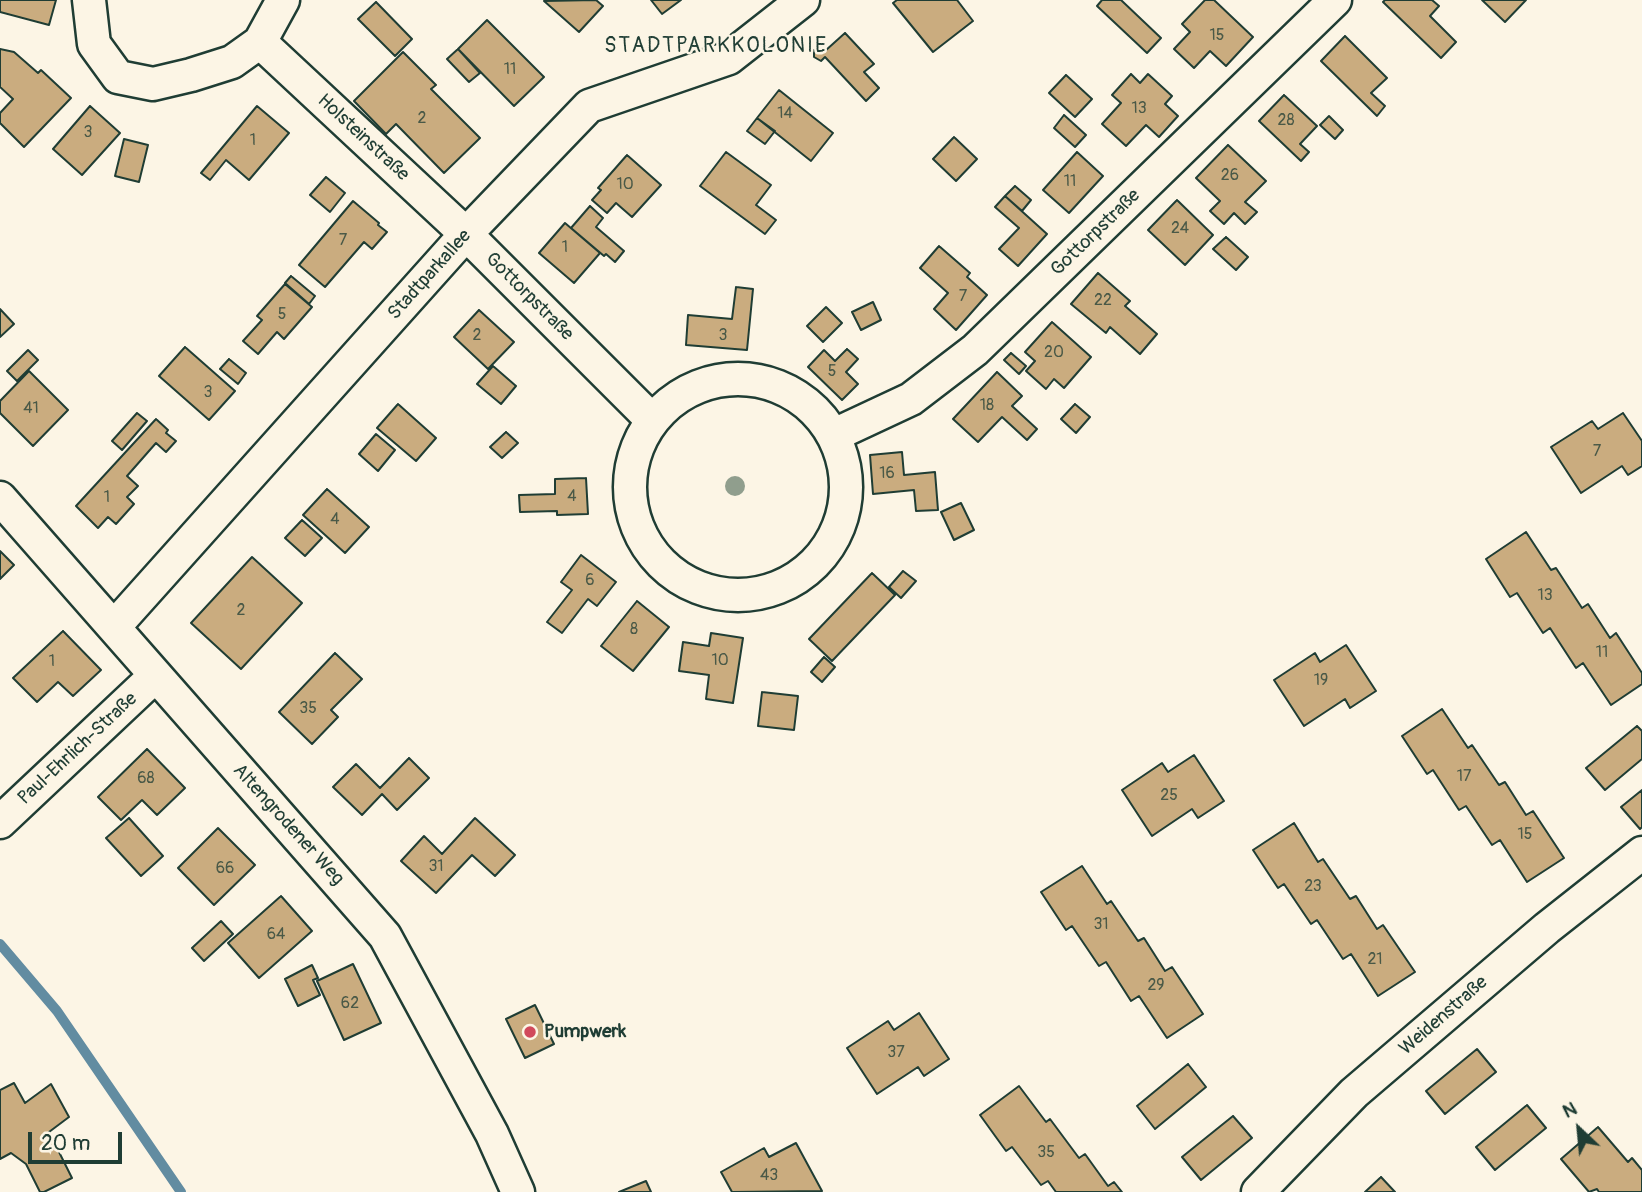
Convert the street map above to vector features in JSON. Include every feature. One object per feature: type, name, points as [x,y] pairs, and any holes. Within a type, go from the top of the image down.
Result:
[{"type":"street","points":[[89,0],[94,44],[118,77],[153,83],[232,62],[260,42],[283,0]]},
{"type":"street","name":"Stadtparkallee","points":[[114,627],[466,234],[589,106],[729,58],[803,0]]},
{"type":"street","name":"Gottorpstraße","points":[[834,435],[911,399],[975,350],[1335,0]]},
{"type":"street","name":"Holsteinstraße","points":[[260,42],[466,234]]},
{"type":"street","name":"Gottorpstraße","points":[[466,234],[652,420]]},
{"type":"street","points":[[747,378],[782,387],[812,407],[834,435],[846,469],[846,505],[834,539],[812,568],[782,587],[747,596],[711,593],[678,578],[652,554],[634,523],[629,487],[635,452],[652,420],[678,396],[711,381],[747,378]]},
{"type":"street","name":"Altengrodener Weg","points":[[0,498],[386,936],[492,1134],[518,1192]]},
{"type":"street","name":"Paul-Ehrlich-Straße","points":[[0,822],[155,676]]},
{"type":"street","name":"Weidenstraße","points":[[1258,1192],[1353,1093],[1546,928],[1642,853]]},
{"type":"building","points":[[0,0],[56,0],[49,25],[0,12]]},
{"type":"building","points":[[596,0],[603,6],[579,32],[544,1]]},
{"type":"building","points":[[651,0],[681,0],[662,14]]},
{"type":"building","points":[[897,0],[957,0],[973,21],[933,52],[893,3]]},
{"type":"building","points":[[1102,0],[1121,0],[1161,38],[1147,53],[1097,6]]},
{"type":"building","points":[[1205,0],[1214,0],[1253,37],[1226,66],[1210,51],[1194,68],[1174,49],[1190,32],[1182,24]]},
{"type":"building","points":[[1432,0],[1439,6],[1430,16],[1456,42],[1441,58],[1383,2]]},
{"type":"building","points":[[1482,0],[1526,0],[1505,22]]},
{"type":"building","points":[[376,2],[412,39],[395,56],[358,19]]},
{"type":"building","points":[[487,20],[544,77],[514,106],[458,49]]},
{"type":"building","points":[[845,33],[874,64],[864,72],[879,88],[866,101],[825,57],[821,61],[814,57],[814,50],[819,47],[825,51]]},
{"type":"building","points":[[1345,36],[1387,78],[1371,93],[1385,106],[1377,116],[1321,61]]},
{"type":"building","points":[[0,49],[14,52],[38,73],[41,70],[71,98],[24,147],[0,123],[0,113],[13,99],[0,87]]},
{"type":"building","points":[[458,49],[480,73],[469,82],[447,59]]},
{"type":"building","points":[[403,52],[436,85],[431,89],[480,138],[444,173],[396,124],[386,134],[354,101]]},
{"type":"building","points":[[1131,74],[1140,83],[1148,74],[1172,96],[1165,104],[1178,116],[1159,137],[1146,125],[1126,146],[1102,124],[1121,103],[1112,95]]},
{"type":"building","points":[[1066,75],[1092,99],[1075,117],[1049,93]]},
{"type":"building","points":[[779,90],[833,133],[811,161],[757,118]]},
{"type":"building","points":[[1284,95],[1317,126],[1300,144],[1309,152],[1301,161],[1259,121]]},
{"type":"building","points":[[90,106],[120,133],[82,175],[53,149]]},
{"type":"building","points":[[257,106],[289,133],[249,180],[226,160],[210,180],[201,173]]},
{"type":"building","points":[[1064,115],[1086,135],[1075,147],[1054,128]]},
{"type":"building","points":[[1329,116],[1343,130],[1335,139],[1320,125]]},
{"type":"building","points":[[757,118],[775,131],[765,144],[747,131]]},
{"type":"building","points":[[954,137],[977,159],[956,181],[933,159]]},
{"type":"building","points":[[124,139],[148,145],[139,182],[115,176]]},
{"type":"building","points":[[1228,145],[1266,181],[1245,202],[1257,212],[1245,224],[1234,213],[1224,224],[1210,211],[1220,201],[1196,178]]},
{"type":"building","points":[[726,152],[771,185],[756,205],[776,220],[765,234],[700,186]]},
{"type":"building","points":[[1077,152],[1103,176],[1069,213],[1043,190]]},
{"type":"building","points":[[627,155],[661,185],[632,217],[616,203],[607,213],[592,200],[601,190],[598,188]]},
{"type":"building","points":[[326,177],[345,193],[330,212],[310,195]]},
{"type":"building","points":[[1015,186],[1031,200],[1022,211],[1005,196]]},
{"type":"building","points":[[1005,196],[1047,234],[1018,266],[999,249],[1019,228],[995,207]]},
{"type":"building","points":[[1177,200],[1213,235],[1185,265],[1148,230]]},
{"type":"building","points":[[353,201],[387,232],[372,249],[364,242],[325,287],[299,265]]},
{"type":"building","points":[[590,206],[603,218],[596,227],[624,251],[615,262],[571,228]]},
{"type":"building","points":[[565,223],[600,253],[574,283],[539,253]]},
{"type":"building","points":[[1226,237],[1248,257],[1236,270],[1213,249]]},
{"type":"building","points":[[939,246],[970,273],[967,277],[987,295],[956,330],[934,309],[948,293],[920,268]]},
{"type":"building","points":[[1098,273],[1130,301],[1125,306],[1157,334],[1140,354],[1110,327],[1106,333],[1071,304]]},
{"type":"building","points":[[291,276],[315,296],[309,304],[285,283]]},
{"type":"building","points":[[285,284],[312,307],[284,339],[277,332],[258,354],[243,341],[262,320],[257,316]]},
{"type":"building","points":[[736,287],[753,289],[747,350],[686,345],[688,315],[732,319]]},
{"type":"building","points":[[873,302],[881,320],[861,330],[852,312]]},
{"type":"building","points":[[826,307],[842,323],[823,342],[807,326]]},
{"type":"building","points":[[0,309],[14,324],[0,337]]},
{"type":"building","points":[[479,310],[514,342],[488,369],[454,337]]},
{"type":"building","points":[[1052,322],[1091,357],[1064,388],[1054,379],[1046,389],[1026,371],[1035,361],[1025,352]]},
{"type":"building","points":[[185,347],[235,391],[209,420],[159,376]]},
{"type":"building","points":[[847,349],[858,359],[846,372],[858,384],[842,400],[808,367],[824,350],[835,361]]},
{"type":"building","points":[[28,350],[38,360],[17,381],[7,371]]},
{"type":"building","points":[[1011,353],[1026,366],[1019,374],[1004,360]]},
{"type":"building","points":[[229,359],[246,373],[238,384],[220,369]]},
{"type":"building","points":[[493,366],[516,386],[501,404],[477,384]]},
{"type":"building","points":[[29,371],[68,410],[33,446],[0,413],[0,401]]},
{"type":"building","points":[[997,372],[1022,396],[1012,406],[1037,429],[1027,440],[1002,417],[978,442],[953,419]]},
{"type":"building","points":[[398,404],[436,438],[416,461],[377,428]]},
{"type":"building","points":[[1075,404],[1090,417],[1076,433],[1061,419]]},
{"type":"building","points":[[137,413],[147,421],[122,450],[112,441]]},
{"type":"building","points":[[1623,413],[1642,441],[1642,466],[1628,475],[1622,466],[1581,493],[1551,447],[1592,421],[1598,429]]},
{"type":"building","points":[[156,419],[176,441],[166,452],[156,443],[127,476],[138,486],[127,497],[134,504],[116,524],[108,517],[98,528],[76,506]]},
{"type":"building","points":[[506,432],[518,443],[502,458],[490,447]]},
{"type":"building","points":[[376,434],[395,450],[378,471],[359,454]]},
{"type":"building","points":[[902,452],[904,475],[935,472],[938,510],[916,511],[914,490],[873,494],[870,455]]},
{"type":"building","points":[[586,478],[588,514],[520,512],[519,495],[555,494],[555,479]]},
{"type":"building","points":[[327,489],[369,527],[345,553],[303,515]]},
{"type":"building","points":[[961,503],[974,530],[954,540],[941,512]]},
{"type":"building","points":[[302,520],[322,538],[305,556],[285,538]]},
{"type":"building","points":[[1526,532],[1551,570],[1556,568],[1582,608],[1588,604],[1610,638],[1616,633],[1642,673],[1642,684],[1611,705],[1583,663],[1576,668],[1550,628],[1543,633],[1517,593],[1510,597],[1486,559]]},
{"type":"building","points":[[0,551],[14,565],[0,579]]},
{"type":"building","points":[[581,555],[616,582],[597,606],[588,599],[562,633],[547,622],[572,590],[561,582]]},
{"type":"building","points":[[252,557],[302,603],[241,669],[191,623]]},
{"type":"building","points":[[903,571],[916,581],[901,598],[889,587]]},
{"type":"building","points":[[872,573],[895,595],[832,661],[809,639]]},
{"type":"building","points":[[637,601],[669,627],[633,671],[601,646]]},
{"type":"building","points":[[63,631],[101,670],[73,696],[58,682],[37,702],[13,678]]},
{"type":"building","points":[[711,633],[743,638],[733,703],[706,699],[709,675],[679,671],[683,642],[709,646]]},
{"type":"building","points":[[1346,645],[1376,691],[1350,708],[1345,699],[1304,726],[1274,680],[1315,653],[1320,662]]},
{"type":"building","points":[[335,653],[362,679],[331,710],[338,717],[312,744],[279,712]]},
{"type":"building","points":[[824,657],[835,667],[822,682],[811,672]]},
{"type":"building","points":[[762,692],[798,696],[794,730],[758,726]]},
{"type":"building","points":[[1442,709],[1468,748],[1472,745],[1499,785],[1505,782],[1526,815],[1533,811],[1564,858],[1527,882],[1500,840],[1492,845],[1466,806],[1459,810],[1433,770],[1427,774],[1402,736]]},
{"type":"building","points":[[1637,726],[1642,731],[1642,759],[1605,790],[1586,768]]},
{"type":"building","points":[[147,749],[185,788],[157,815],[142,800],[121,820],[98,797]]},
{"type":"building","points":[[1194,755],[1224,801],[1198,818],[1192,809],[1152,836],[1122,790],[1162,763],[1168,772]]},
{"type":"building","points":[[409,758],[429,778],[397,810],[382,794],[362,815],[333,787],[356,764],[380,788]]},
{"type":"building","points":[[1642,790],[1642,827],[1640,829],[1621,807]]},
{"type":"building","points":[[129,818],[163,856],[141,876],[106,838]]},
{"type":"building","points":[[475,818],[515,855],[495,876],[472,855],[436,893],[401,861],[424,836],[442,854]]},
{"type":"building","points":[[1294,823],[1318,862],[1323,859],[1350,899],[1356,896],[1377,929],[1383,925],[1415,972],[1378,996],[1351,954],[1343,959],[1317,920],[1311,924],[1284,884],[1278,888],[1253,850]]},
{"type":"building","points":[[218,828],[255,865],[214,905],[178,868]]},
{"type":"building","points":[[1082,866],[1107,904],[1111,901],[1138,941],[1144,938],[1165,971],[1172,967],[1203,1014],[1167,1038],[1139,996],[1131,1001],[1106,962],[1099,966],[1072,926],[1066,930],[1041,892]]},
{"type":"building","points":[[281,896],[312,931],[259,978],[228,943]]},
{"type":"building","points":[[221,921],[233,934],[204,961],[192,948]]},
{"type":"building","points":[[353,964],[381,1023],[344,1040],[317,981]]},
{"type":"building","points":[[312,965],[318,978],[313,980],[320,995],[298,1006],[285,979]]},
{"type":"building","name":"Pumpwerk","points":[[535,1005],[554,1044],[525,1058],[506,1019]]},
{"type":"building","points":[[919,1013],[949,1059],[924,1076],[918,1067],[877,1094],[847,1048],[888,1021],[894,1030]]},
{"type":"building","points":[[1477,1049],[1496,1072],[1445,1114],[1426,1091]]},
{"type":"building","points":[[1188,1064],[1206,1087],[1155,1129],[1137,1106]]},
{"type":"building","points":[[14,1083],[25,1103],[51,1084],[69,1117],[49,1132],[72,1178],[44,1192],[40,1192],[26,1164],[11,1153],[0,1159],[0,1090]]},
{"type":"building","points":[[1019,1086],[1046,1122],[1050,1119],[1079,1158],[1085,1154],[1108,1186],[1114,1182],[1122,1192],[1056,1192],[1048,1181],[1041,1185],[1012,1147],[1006,1151],[980,1115]]},
{"type":"building","points":[[1527,1105],[1546,1128],[1495,1170],[1476,1147]]},
{"type":"building","points":[[1233,1116],[1252,1138],[1201,1180],[1182,1157]]},
{"type":"building","points":[[1598,1127],[1628,1162],[1632,1158],[1642,1170],[1642,1192],[1599,1192],[1597,1189],[1589,1192],[1561,1159]]},
{"type":"building","points":[[796,1143],[822,1191],[732,1192],[721,1172],[764,1148],[769,1157]]},
{"type":"building","points":[[1381,1177],[1395,1192],[1365,1192]]},
{"type":"building","points":[[646,1181],[651,1192],[619,1192]]},
{"type":"waterway","points":[[0,944],[57,1011],[181,1192]]},
{"type":"place","name":"Pumpwerk","points":[[530,1032]]},
{"type":"district","name":"STADTPARKKOLONIE","points":[[716,47]]}]
